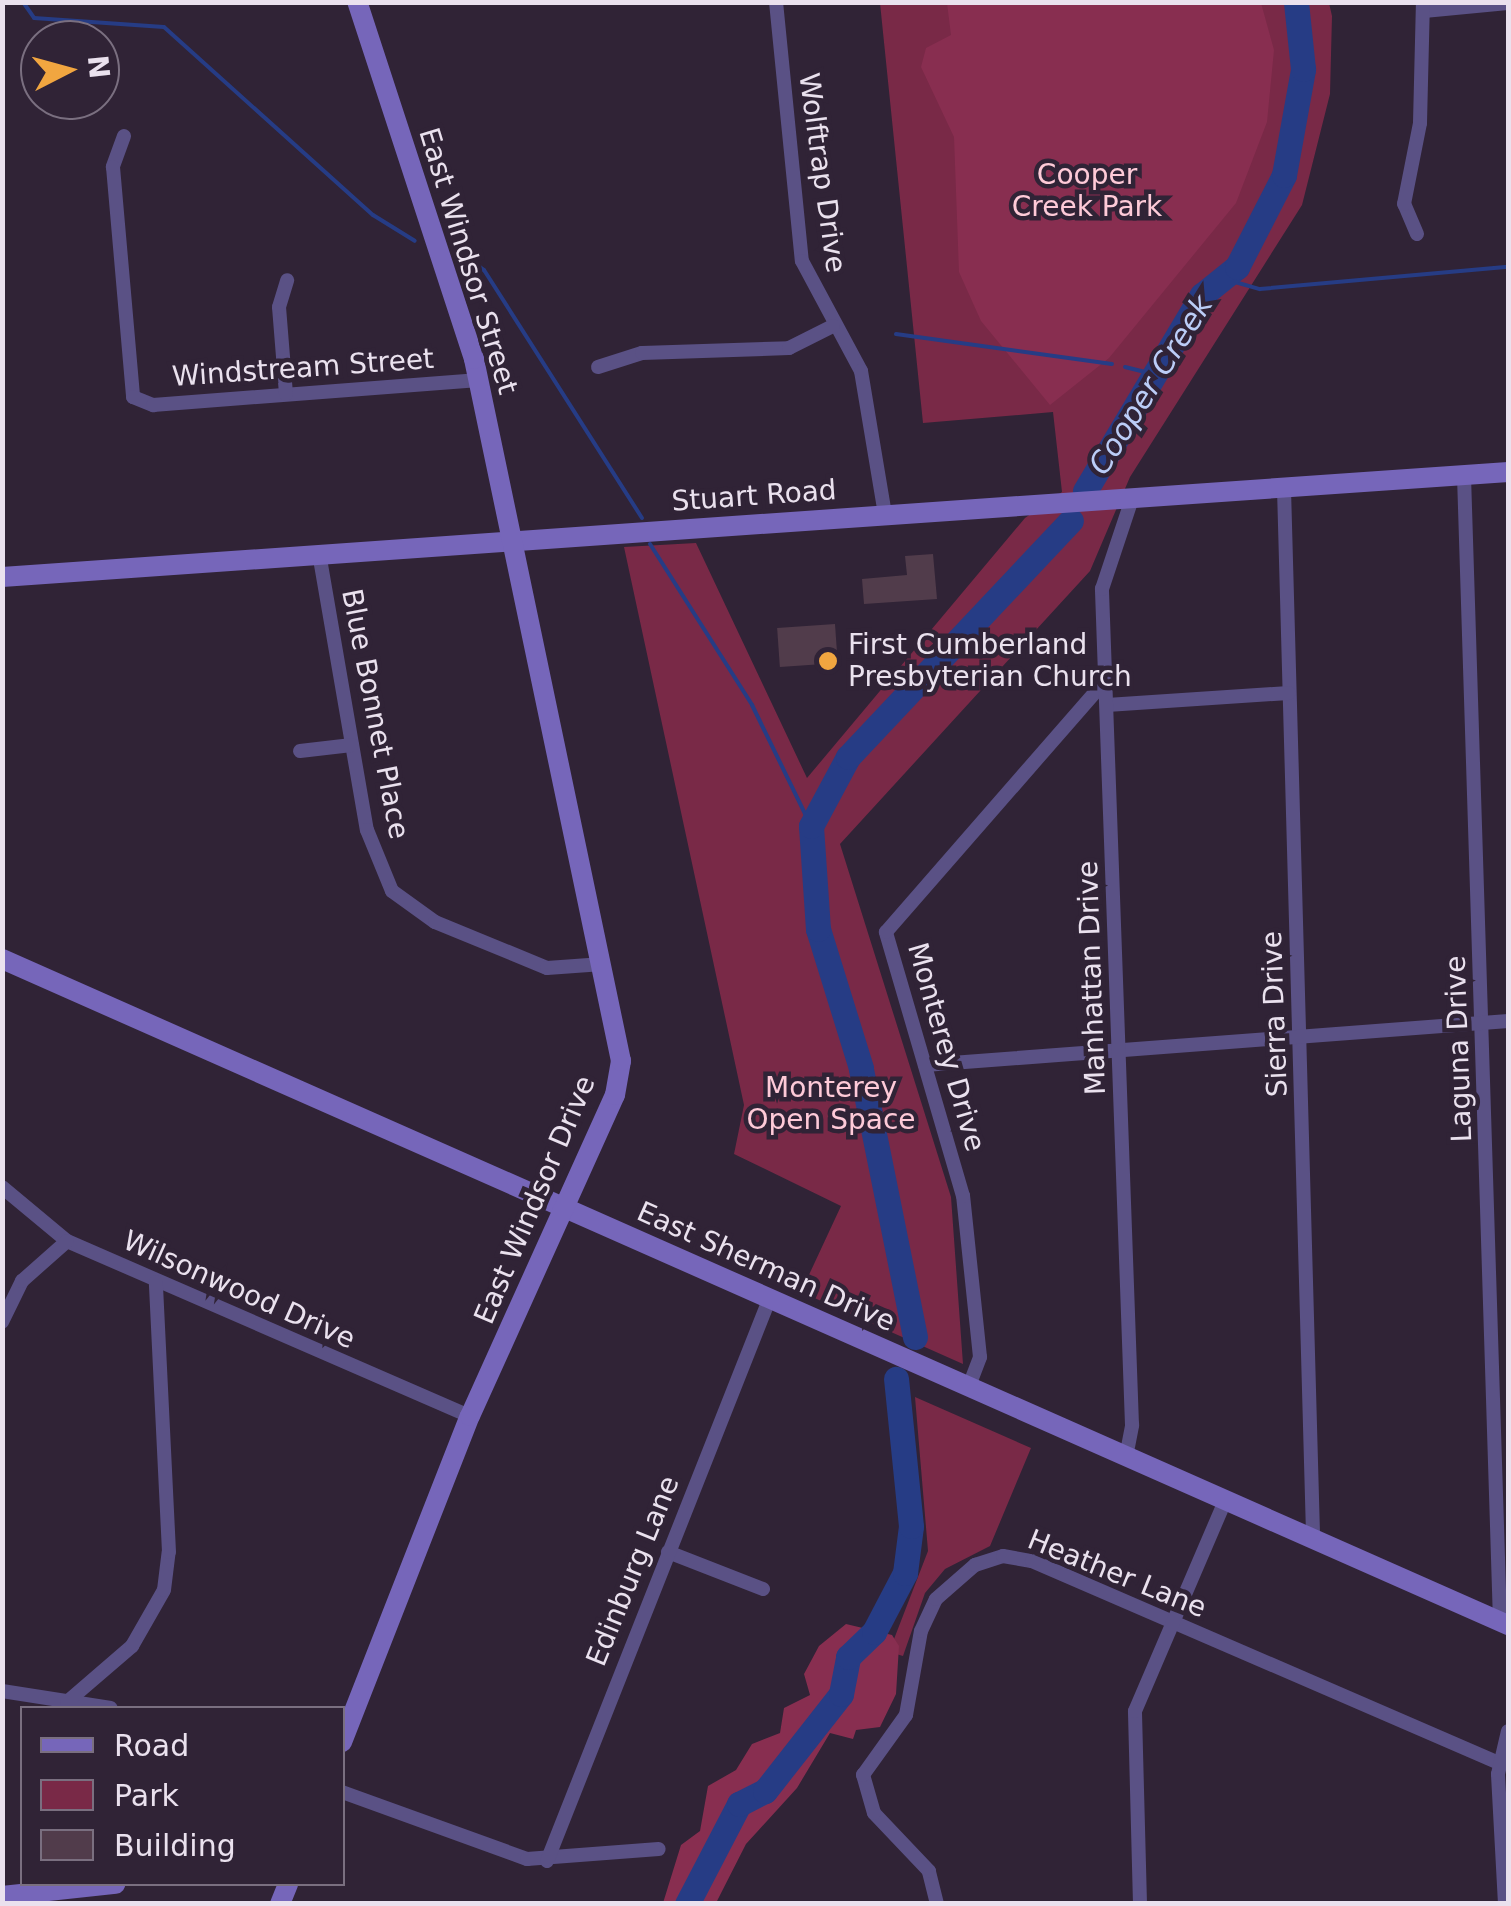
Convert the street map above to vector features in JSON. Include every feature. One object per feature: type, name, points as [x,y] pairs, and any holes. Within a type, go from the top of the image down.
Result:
[{"type":"street","name":"East Windsor Street","points":[[358,2],[479,380],[518,539]]},
{"type":"street","name":"Wolftrap Drive","points":[[776,2],[802,262],[860,372],[885,514]]},
{"type":"street","points":[[1417,234],[1404,204],[1420,124],[1424,7],[1508,4]]},
{"type":"street","name":"Windstream Street","points":[[124,136],[113,167],[132,398],[153,404],[479,380]]},
{"type":"street","points":[[286,394],[279,307],[287,280]]},
{"type":"street","points":[[598,366],[642,353],[789,348],[833,326]]},
{"type":"street","name":"Stuart Road","points":[[2,577],[885,514],[1130,502],[1508,472]]},
{"type":"street","name":"Laguna Drive","points":[[1464,476],[1504,1622]]},
{"type":"street","name":"Sierra Drive","points":[[1284,489],[1313,1537]]},
{"type":"street","name":"Manhattan Drive","points":[[1126,1458],[1132,1425],[1102,590],[1130,502]]},
{"type":"street","name":"East Windsor Drive","points":[[345,1734],[470,1416],[616,1095],[622,1061],[518,539]]},
{"type":"street","name":"Blue Bonnet Place","points":[[319,553],[367,830],[392,890],[435,922],[547,968],[603,964]]},
{"type":"street","name":"Monterey Drive","points":[[968,1386],[980,1357],[963,1196],[886,932],[893,916],[1105,681]]},
{"type":"street","points":[[1107,705],[1289,693]]},
{"type":"street","points":[[300,751],[352,745]]},
{"type":"street","name":"East Sherman Drive","points":[[4,964],[1504,1622]]},
{"type":"street","points":[[924,1065],[1508,1021]]},
{"type":"street","name":"Wilsonwood Drive","points":[[4,1194],[68,1241],[470,1416]]},
{"type":"street","points":[[4,1313],[22,1281],[68,1241]]},
{"type":"street","points":[[67,1702],[132,1646],[164,1590],[169,1552],[156,1282]]},
{"type":"street","name":"Edinburg Lane","points":[[547,1861],[769,1300]]},
{"type":"street","points":[[1140,1904],[1135,1711],[1226,1499]]},
{"type":"street","points":[[668,1552],[763,1589]]},
{"type":"street","name":"Heather Lane","points":[[938,1904],[929,1871],[874,1814],[862,1781],[864,1766],[906,1714],[922,1630],[936,1599],[975,1565],[1018,1557],[1499,1763]]},
{"type":"street","points":[[2,1691],[96,1706]]},
{"type":"street","points":[[1505,1904],[1499,1763],[1508,1732]]},
{"type":"street","points":[[345,1793],[547,1861],[659,1849]]},
{"type":"street","points":[[2,1896],[97,1886]]},
{"type":"green space","name":"Cooper Creek Park","points":[[880,3],[1329,3],[1332,16],[1330,94],[1302,205],[1130,477],[1090,571],[840,844],[951,1197],[963,1364],[801,1292],[841,1206],[734,1154],[744,1105],[624,547],[696,543],[807,778],[1025,518],[1062,492],[1053,412],[923,423]]},
{"type":"green space","points":[[947,3],[1261,3],[1274,50],[1267,122],[1236,203],[1109,358],[1050,405],[981,321],[959,272],[954,137],[921,67],[926,48],[951,35]]},
{"type":"green space","points":[[915,1397],[1031,1448],[990,1546],[945,1569],[925,1593],[903,1656],[889,1652],[928,1551]]},
{"type":"green space","points":[[846,1624],[892,1635],[899,1646],[896,1694],[880,1727],[856,1730],[853,1739],[830,1733],[797,1788],[746,1844],[716,1903],[663,1903],[681,1845],[700,1831],[708,1786],[736,1770],[752,1744],[780,1733],[784,1708],[810,1695],[804,1674],[819,1646]]},
{"type":"building","name":"First Cumberland Presbyterian Church","points":[[933,554],[937,599],[864,604],[862,579],[907,575],[905,556]]},
{"type":"building","points":[[835,624],[838,663],[780,667],[777,628]]},
{"type":"waterway","points":[[23,2],[34,18],[164,27],[373,215],[415,241]]},
{"type":"waterway","name":"Cooper Creek","points":[[1085,491],[1202,295],[1237,267],[1284,175],[1303,69],[1296,2]]},
{"type":"waterway","points":[[452,246],[484,270],[642,518]]},
{"type":"waterway","points":[[1228,280],[1260,289],[1508,267]]},
{"type":"waterway","points":[[896,334],[1112,364]]},
{"type":"waterway","points":[[1125,367],[1153,374]]},
{"type":"waterway","name":"Cooper Creek","points":[[915,1337],[861,1068],[818,929],[811,826],[848,757],[1071,520]]},
{"type":"waterway","points":[[650,544],[752,705],[811,826]]},
{"type":"waterway","name":"Cooper Creek","points":[[687,1904],[739,1804],[765,1791],[841,1694],[848,1657],[874,1632],[905,1573],[911,1526],[896,1379]]},
{"type":"place","name":"First Cumberland Presbyterian Church","points":[[828,661]]},
{"type":"park label","name":"Monterey Open Space","points":[[831,1104]]}]
